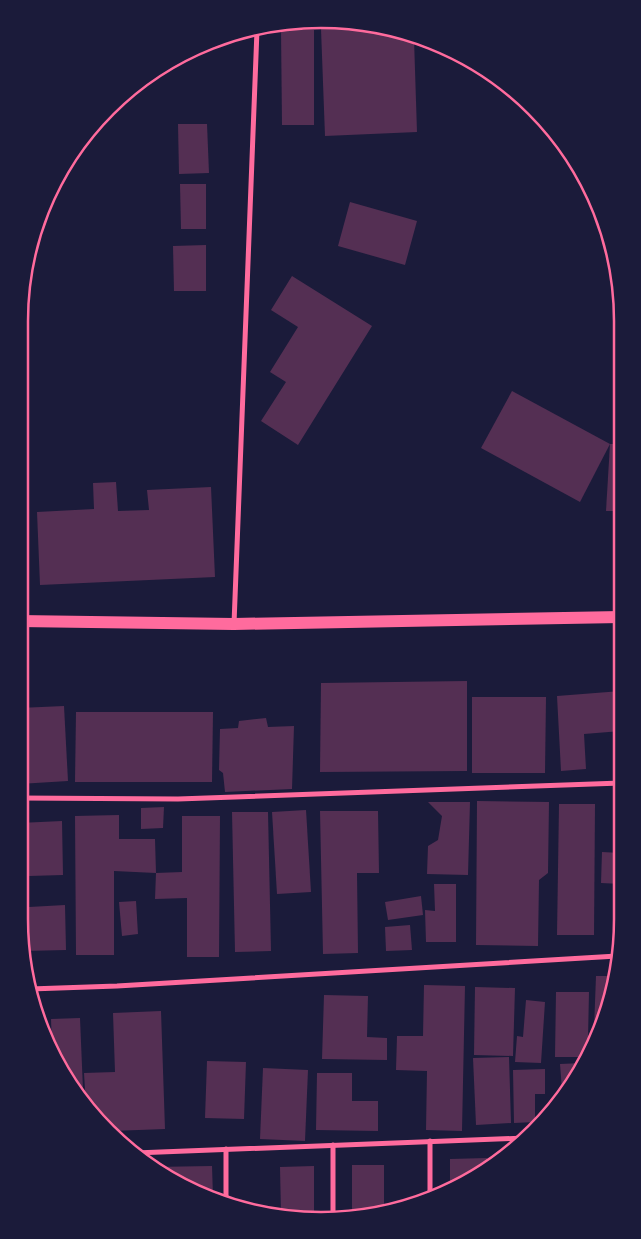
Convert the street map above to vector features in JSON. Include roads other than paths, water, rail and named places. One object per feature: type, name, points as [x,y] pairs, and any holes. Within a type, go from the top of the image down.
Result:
[{"type":"main road","points":[[28,621],[234,624],[614,617]]},
{"type":"street","points":[[234,624],[257,34]]},
{"type":"street","points":[[28,798],[178,799],[614,783]]},
{"type":"street","points":[[36,989],[117,986],[611,956]]},
{"type":"street","points":[[144,1153],[515,1138]]},
{"type":"street","points":[[430,1141],[430,1190]]},
{"type":"street","points":[[333,1145],[333,1211]]},
{"type":"street","points":[[226,1149],[226,1196]]}]
